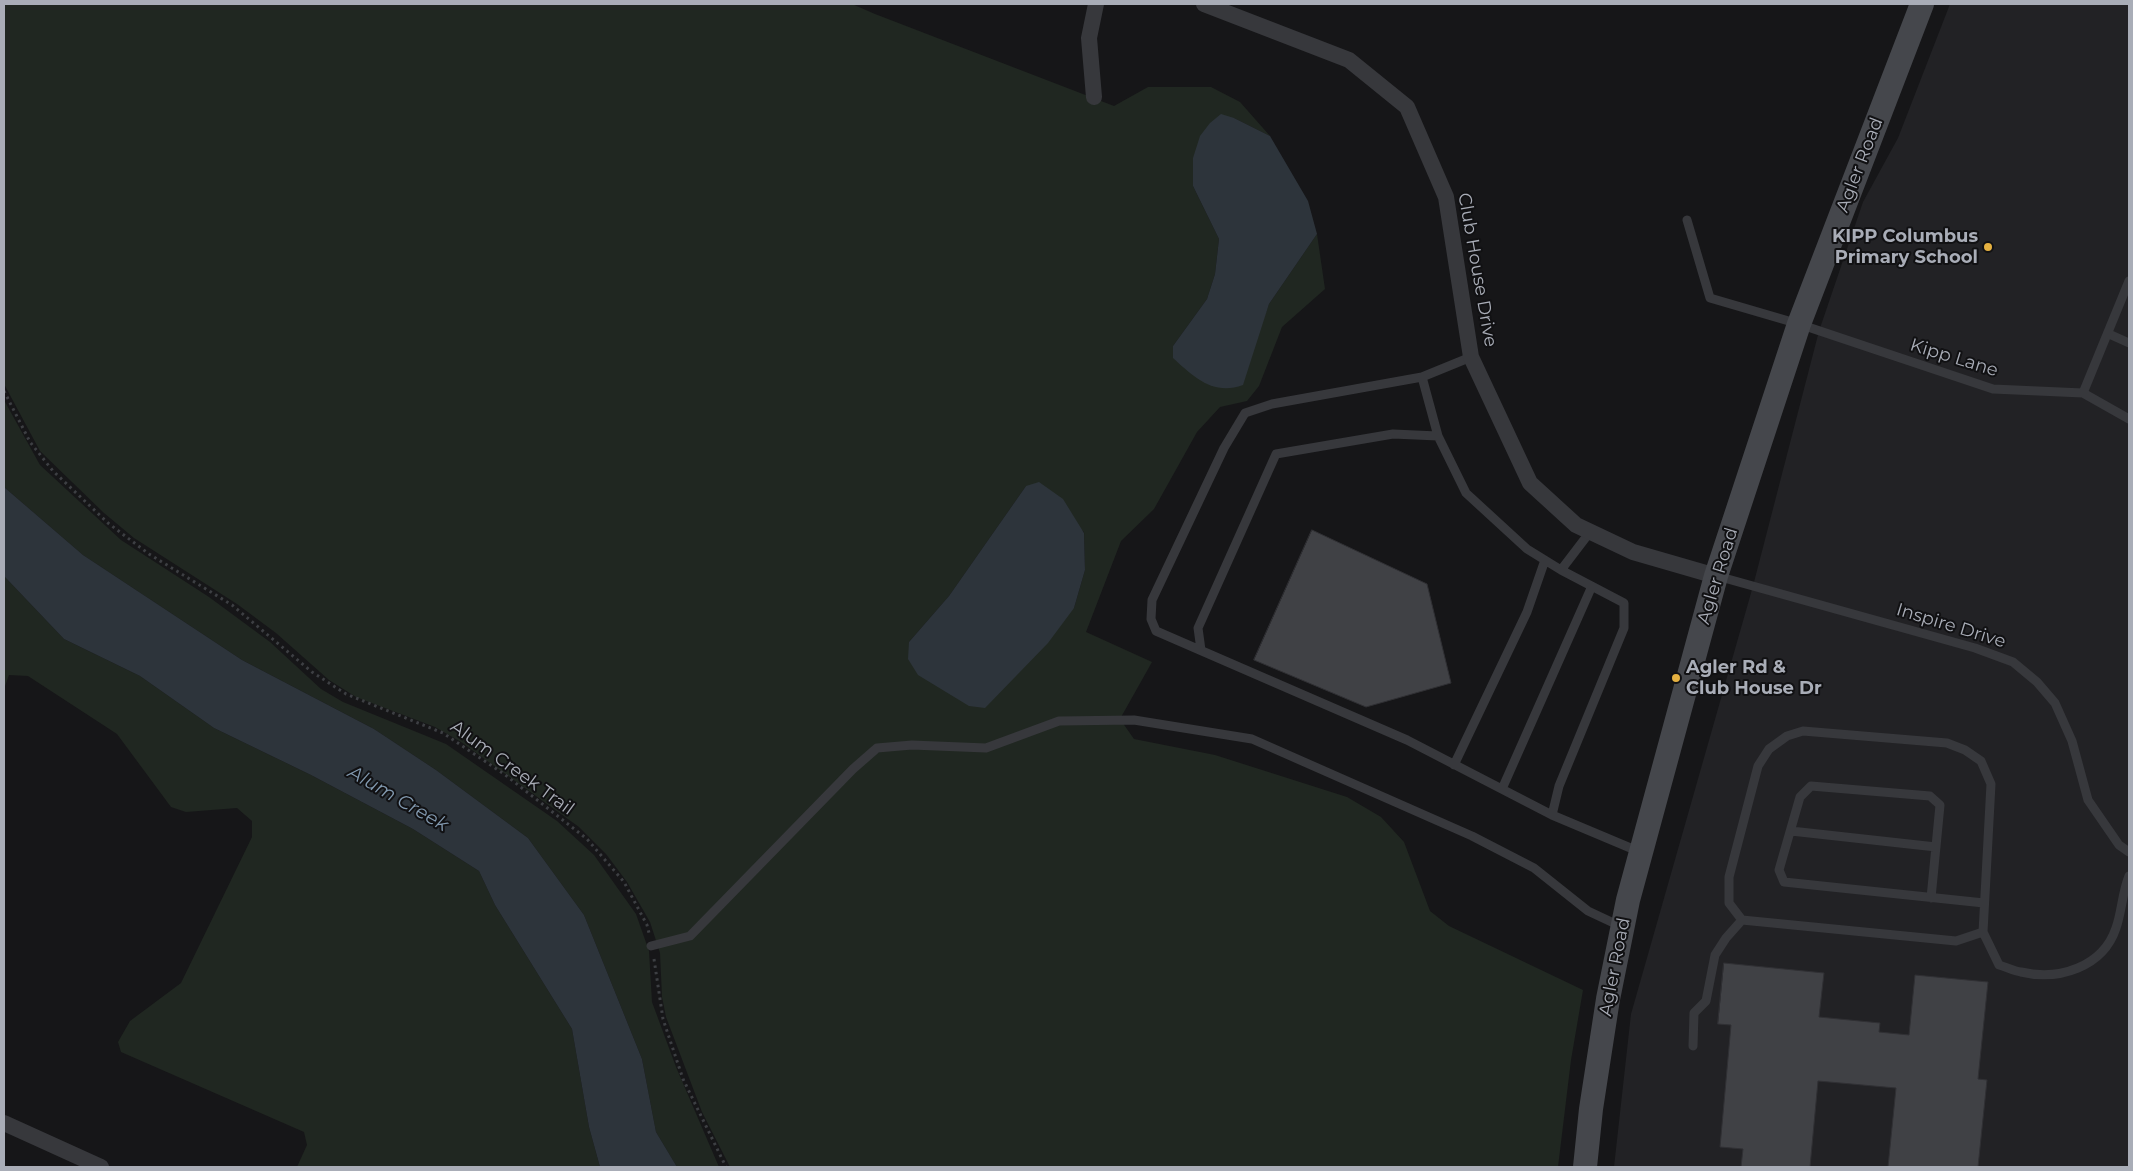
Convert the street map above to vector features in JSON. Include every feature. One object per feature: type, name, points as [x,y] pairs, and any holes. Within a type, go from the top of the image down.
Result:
[{"type":"main road","name":"Agler Road","points":[[1585,1167],[1591,1109],[1608,999],[1623,927],[1641,852],[1716,576],[1799,324],[1922,4]]},
{"type":"street","points":[[1094,97],[1089,38],[1096,4]]},
{"type":"street","name":"Club House Drive","points":[[1204,4],[1349,60],[1407,108],[1446,197],[1471,357],[1530,483],[1576,525],[1632,552],[1716,576]]},
{"type":"street","points":[[4,1123],[101,1167]]},
{"type":"lane","name":"Kipp Lane","points":[[1687,220],[1710,298],[1799,324],[1993,389],[2083,393],[2129,419]]},
{"type":"lane","points":[[2083,393],[2129,281]]},
{"type":"lane","points":[[2108,334],[2129,342]]},
{"type":"lane","points":[[1471,357],[1422,377],[1272,404],[1245,413],[1224,448],[1152,600],[1150,619],[1156,631],[1407,740],[1552,815],[1641,852]]},
{"type":"lane","points":[[1422,377],[1438,436],[1466,493],[1527,549],[1561,570],[1624,603],[1624,628],[1559,786],[1552,815]]},
{"type":"lane","points":[[1201,650],[1198,628],[1276,454],[1393,434],[1438,436]]},
{"type":"lane","points":[[1561,570],[1590,532]]},
{"type":"lane","points":[[1454,764],[1527,612],[1545,560]]},
{"type":"lane","name":"Inspire Drive","points":[[1716,576],[1975,648],[2013,662],[2055,702],[2072,741],[2088,800],[2119,845],[2129,852]]},
{"type":"lane","points":[[1502,789],[1592,586]]},
{"type":"lane","points":[[652,946],[690,936],[853,769],[876,748],[912,745],[986,748],[1059,721],[1134,720],[1252,739],[1472,836],[1534,868],[1588,911],[1623,927]]},
{"type":"lane","points":[[1982,932],[1956,942],[1742,920],[1729,903],[1729,877],[1758,766],[1769,749],[1787,736],[1803,731],[1947,743],[1965,750],[1981,761],[1991,784],[1982,932],[1999,965],[2021,972],[2050,975],[2072,972],[2092,960],[2108,947],[2117,928],[2129,876]]},
{"type":"lane","points":[[1931,898],[1940,805],[1930,796],[1812,786],[1800,797],[1779,870],[1784,882],[1931,898],[1984,903]]},
{"type":"lane","points":[[1791,831],[1936,847]]},
{"type":"lane","points":[[1693,1046],[1694,1013],[1706,1001],[1715,955],[1726,938],[1742,920]]},
{"type":"path","name":"Alum Creek Trail","points":[[4,390],[30,442],[53,471],[108,523],[149,554],[232,605],[312,672],[346,694],[444,733],[504,774],[587,839],[624,882],[648,925],[663,1019],[683,1079],[726,1167]]},
{"type":"shaded area","points":[[4,4],[852,4],[1114,106],[1148,87],[1211,87],[1240,102],[1270,136],[1234,118],[1193,186],[1219,239],[1215,274],[1207,299],[1173,346],[1262,323],[1269,304],[1317,234],[1325,289],[1282,327],[1259,386],[1247,401],[1220,407],[1197,432],[1154,509],[1121,541],[1086,632],[1152,662],[1120,719],[1134,739],[1215,755],[1347,797],[1381,817],[1404,842],[1430,911],[1449,926],[1583,990],[1571,1060],[1558,1167],[730,1167],[702,1112],[666,1017],[662,997],[660,953],[650,922],[627,882],[606,854],[579,827],[461,742],[435,727],[356,697],[329,680],[276,633],[237,604],[134,538],[104,513],[40,451],[4,384]],"holes":[[[1026,486],[1084,532],[1085,570],[1074,608],[909,642],[949,596]]]},
{"type":"shaded area","points":[[1950,4],[2129,4],[2129,1167],[1614,1167],[1631,1014],[1753,586],[1819,331],[1863,202],[1898,138]]},
{"type":"shaded area","points":[[4,400],[40,465],[121,540],[209,597],[270,642],[321,689],[343,702],[446,744],[557,821],[594,855],[636,914],[649,951],[652,1002],[676,1067],[719,1167],[677,1167],[656,1132],[642,1059],[584,915],[528,838],[436,770],[374,729],[242,660],[83,555],[4,487]]},
{"type":"shaded area","points":[[4,576],[64,639],[140,676],[214,728],[311,775],[413,829],[479,871],[495,905],[572,1029],[589,1127],[600,1167],[297,1167],[307,1145],[304,1132],[121,1052],[118,1042],[130,1021],[181,983],[252,837],[252,821],[237,808],[186,812],[171,807],[117,734],[28,676],[9,675],[4,689]]},
{"type":"water","points":[[1221,114],[1234,118],[1270,136],[1308,201],[1317,234],[1269,304],[1243,385],[1232,388],[1222,388],[1205,383],[1196,378],[1173,358],[1173,346],[1207,299],[1215,274],[1219,239],[1193,186],[1193,158],[1200,136],[1210,123]]},
{"type":"water","points":[[1039,482],[1063,499],[1084,533],[1085,570],[1074,608],[1048,643],[985,708],[969,706],[918,675],[908,659],[909,642],[949,596],[1026,486]]},
{"type":"water","name":"Alum Creek","points":[[4,487],[83,555],[242,660],[374,729],[436,770],[528,838],[584,915],[642,1059],[656,1132],[677,1167],[600,1167],[589,1127],[572,1029],[495,905],[479,871],[413,829],[311,775],[214,728],[140,676],[64,639],[4,576]]},
{"type":"building","points":[[1312,530],[1427,584],[1451,683],[1366,707],[1254,660]]},
{"type":"building","points":[[1724,963],[1824,973],[1819,1017],[1880,1023],[1879,1032],[1909,1035],[1915,975],[1988,982],[1978,1079],[1987,1080],[1978,1167],[1888,1167],[1896,1088],[1818,1081],[1810,1167],[1741,1167],[1743,1149],[1720,1147],[1731,1025],[1718,1024]]},
{"type":"place","name":"KIPP Columbus Primary School","points":[[1988,247]]},
{"type":"place","name":"Agler Rd & Club House Dr","points":[[1676,678]]}]
